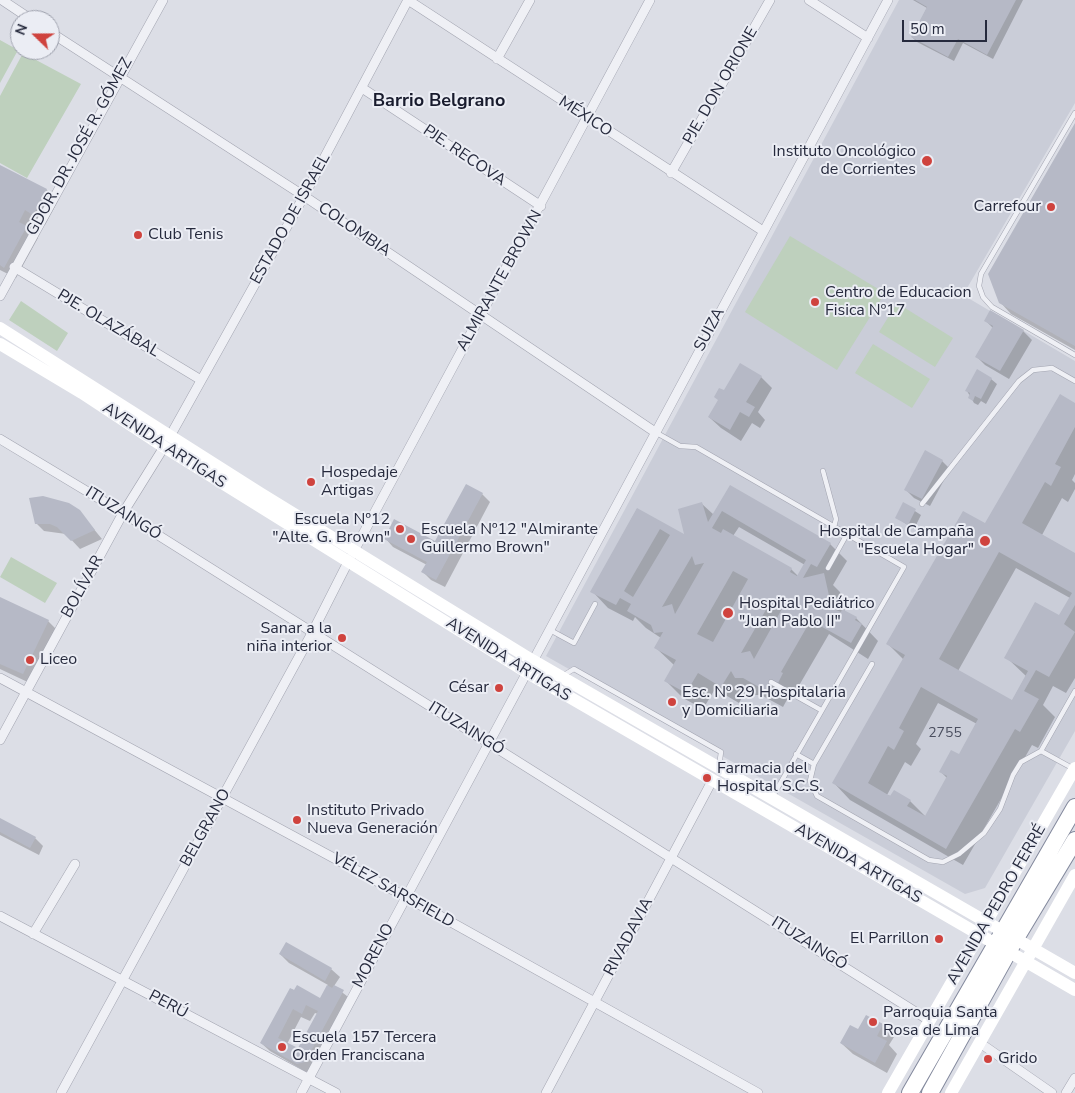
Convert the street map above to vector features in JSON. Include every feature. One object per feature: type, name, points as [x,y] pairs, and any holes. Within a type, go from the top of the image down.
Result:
[{"type":"highway","name":"AVENIDA PEDRO FERRÉ","points":[[930,1093],[1075,807]]},
{"type":"highway","name":"AVENIDA PEDRO FERRÉ","points":[[910,1093],[1006,941],[1075,840]]},
{"type":"main road","name":"AVENIDA ARTIGAS","points":[[0,328],[348,562],[526,672],[980,934],[1006,941]]},
{"type":"main road","name":"AVENIDA ARTIGAS","points":[[0,344],[355,550],[532,660],[771,800],[986,921],[1026,960],[1075,990]]},
{"type":"main road","name":"AVENIDA PEDRO FERRÉ","points":[[888,1093],[1075,769]]},
{"type":"main road","points":[[951,1093],[1075,875]]},
{"type":"main road","points":[[1006,941],[1033,948],[1075,973]]},
{"type":"street","points":[[2,0],[17,10]]},
{"type":"street","name":"GDOR. DR. JOSÉ R. GÓMEZ","points":[[0,296],[118,78],[163,0]]},
{"type":"street","name":"MÉXICO","points":[[408,0],[671,173],[763,231]]},
{"type":"street","name":"ESTADO DE ISRAEL","points":[[167,441],[304,196],[408,0]]},
{"type":"street","points":[[497,59],[530,0]]},
{"type":"street","name":"ALMIRANTE BROWN","points":[[348,562],[650,0]]},
{"type":"street","name":"PJE. DON ORIONE","points":[[671,173],[770,0]]},
{"type":"street","points":[[809,0],[868,38]]},
{"type":"street","name":"SUIZA","points":[[532,660],[888,0]]},
{"type":"street","name":"COLOMBIA","points":[[60,39],[118,78],[304,196],[656,432]]},
{"type":"street","name":"PJE. RECOVA","points":[[362,88],[540,206]]},
{"type":"street","name":"PJE. OLAZÁBAL","points":[[14,267],[201,380]]},
{"type":"street","name":"ITUZAINGÓ","points":[[0,439],[123,513],[930,1020]]},
{"type":"street","name":"BOLÍVAR","points":[[0,740],[123,513],[167,441]]},
{"type":"street","name":"BELGRANO","points":[[61,1093],[223,798],[348,562]]},
{"type":"street","name":"MORENO","points":[[300,1093],[532,660]]},
{"type":"street","name":"VÉLEZ SARSFIELD","points":[[0,678],[406,897],[758,1093]]},
{"type":"street","name":"RIVADAVIA","points":[[546,1093],[712,781]]},
{"type":"street","points":[[33,934],[74,864]]},
{"type":"street","name":"PERÚ","points":[[0,916],[336,1093]]},
{"type":"street","points":[[980,1043],[1052,1093]]},
{"type":"street","points":[[1066,1093],[1075,1078]]},
{"type":"lane","points":[[1075,113],[981,274],[979,286],[983,297],[992,307],[1075,354]]},
{"type":"lane","points":[[922,504],[1019,381],[1033,370],[1052,368],[1075,381]]},
{"type":"lane","points":[[656,432],[680,446],[696,446],[904,568],[771,800]]},
{"type":"lane","points":[[823,471],[836,519],[834,527]]},
{"type":"lane","points":[[828,568],[847,534]]},
{"type":"lane","points":[[549,629],[574,643],[595,604]]},
{"type":"lane","points":[[872,664],[814,764],[810,781],[817,796],[929,860],[943,862],[959,854],[984,833],[1000,810],[1013,775],[1021,762],[1041,751],[1075,691]]},
{"type":"lane","points":[[771,682],[821,710]]},
{"type":"lane","points":[[1041,751],[1075,769]]},
{"type":"lane","points":[[796,754],[814,764]]},
{"type":"lane","points":[[712,781],[719,769]]},
{"type":"shaded area","points":[[899,0],[1075,0],[1075,103],[963,295],[1075,361],[1075,731],[985,888],[965,894],[546,656]]},
{"type":"green space","points":[[0,40],[10,46],[10,60],[13,60],[0,83]]},
{"type":"green space","points":[[19,60],[36,60],[81,84],[27,178],[0,163],[0,96]]},
{"type":"green space","name":"Centro de Educacion Fisica Nº17","points":[[790,236],[885,293],[837,370],[745,312]]},
{"type":"green space","points":[[21,301],[68,333],[57,351],[9,320]]},
{"type":"green space","points":[[897,303],[953,338],[935,367],[879,332]]},
{"type":"green space","points":[[873,344],[930,379],[912,408],[855,373]]},
{"type":"green space","points":[[11,557],[57,583],[45,603],[0,577]]},
{"type":"building","points":[[915,0],[1016,0],[987,55],[958,39],[948,57],[911,37],[927,7]]},
{"type":"building","name":"Carrefour","points":[[1075,123],[1075,346],[999,303],[988,274]]},
{"type":"building","points":[[0,165],[47,189],[33,215],[25,210],[19,222],[27,226],[4,268],[0,265]]},
{"type":"building","points":[[990,310],[1024,330],[1000,371],[975,357],[993,326],[984,321]]},
{"type":"building","points":[[740,363],[762,376],[746,402],[755,407],[749,417],[740,412],[730,430],[708,417],[718,400],[714,397],[719,388],[724,390]]},
{"type":"building","points":[[977,369],[992,378],[981,399],[975,396],[973,401],[968,398],[970,393],[965,391]]},
{"type":"building","points":[[1060,394],[1075,403],[1075,427],[1055,464],[1061,467],[1051,486],[1045,482],[1022,523],[1075,553],[1075,605],[1064,624],[1075,632],[1049,677],[1036,670],[1024,691],[1039,699],[1020,732],[1015,729],[946,849],[832,783],[905,655],[886,644],[963,511],[985,523]],"holes":[[[999,552],[1072,593],[1059,615],[1035,602],[1004,658],[1028,671],[1012,700],[939,659]],[[921,687],[978,719],[959,754],[951,750],[939,772],[947,776],[925,816],[907,806],[911,800],[894,790],[890,796],[868,783],[888,746],[894,750],[904,731],[899,728]]]},
{"type":"building","points":[[925,450],[943,460],[922,499],[904,490]]},
{"type":"building","name":"Escuela Nº12 \"Alte. G. Brown\"","points":[[466,484],[483,493],[436,580],[421,572],[427,562],[384,539],[394,519],[435,541]]},
{"type":"building","name":"Hospital Pediátrico \"Juan Pablo II\"","points":[[730,485],[831,543],[817,567],[811,564],[803,578],[824,573],[830,600],[839,604],[836,610],[841,612],[842,609],[857,617],[855,620],[862,624],[851,643],[815,623],[817,621],[812,618],[781,672],[783,673],[778,683],[772,680],[766,691],[743,678],[735,678],[731,671],[721,687],[698,673],[686,693],[664,681],[676,660],[654,648],[663,632],[654,633],[651,625],[627,611],[631,604],[620,598],[616,605],[590,592],[637,508],[684,534],[678,509],[702,502],[708,522]],"holes":[[[722,511],[806,560],[797,576],[790,572],[792,568],[723,529],[721,533],[712,528]],[[660,529],[670,535],[633,597],[624,591]],[[692,556],[695,565],[704,563],[675,614],[672,604],[662,607]],[[733,571],[748,579],[713,642],[697,634]],[[771,601],[774,610],[783,607],[754,659],[750,651],[741,653]]]},
{"type":"building","points":[[43,496],[69,503],[80,510],[95,530],[71,541],[57,527],[50,524],[35,524],[29,498]]},
{"type":"building","points":[[903,502],[916,509],[908,525],[895,518]]},
{"type":"building","points":[[0,597],[49,620],[23,674],[0,664]]},
{"type":"building","points":[[0,818],[36,837],[30,848],[0,832]]},
{"type":"building","points":[[286,942],[332,968],[325,981],[279,954]]},
{"type":"building","points":[[297,985],[320,998],[327,985],[332,988],[334,985],[344,990],[305,1062],[297,1064],[260,1043],[290,988],[294,990]],"holes":[[[306,1005],[318,1011],[298,1048],[278,1038],[293,1009],[302,1014]]]},
{"type":"building","name":"Parroquia Santa Rosa de Lima","points":[[866,1015],[883,1024],[877,1036],[887,1041],[875,1063],[840,1043],[850,1025],[858,1029]]},
{"type":"place","name":"Instituto Oncológico de Corrientes","points":[[927,161]]},
{"type":"place","name":"Carrefour","points":[[1051,207]]},
{"type":"place","name":"Club Tenis","points":[[138,235]]},
{"type":"place","name":"Centro de Educacion Fisica Nº17","points":[[815,302]]},
{"type":"place","name":"Hospedaje Artigas","points":[[311,482]]},
{"type":"place","name":"Escuela Nº12 \"Alte. G. Brown\"","points":[[400,529]]},
{"type":"place","name":"Escuela Nº12 \"Almirante Guillermo Brown\"","points":[[411,539]]},
{"type":"place","name":"Hospital de Campaña \"Escuela Hogar\"","points":[[985,541]]},
{"type":"place","name":"Hospital Pediátrico \"Juan Pablo II\"","points":[[728,613]]},
{"type":"place","name":"Sanar a la niña interior","points":[[342,638]]},
{"type":"place","name":"Liceo","points":[[30,660]]},
{"type":"place","name":"César","points":[[499,688]]},
{"type":"place","name":"Esc. Nº 29 Hospitalaria y Domiciliaria","points":[[672,702]]},
{"type":"place","name":"Farmacia del Hospital S.C.S.","points":[[707,778]]},
{"type":"place","name":"Instituto Privado Nueva Generación","points":[[297,820]]},
{"type":"place","name":"El Parrillon","points":[[939,939]]},
{"type":"place","name":"Parroquia Santa Rosa de Lima","points":[[873,1022]]},
{"type":"place","name":"Escuela 157 Tercera Orden Franciscana","points":[[282,1047]]},
{"type":"place","name":"Grido","points":[[988,1059]]},
{"type":"district","name":"Barrio Belgrano","points":[[439,102]]}]
